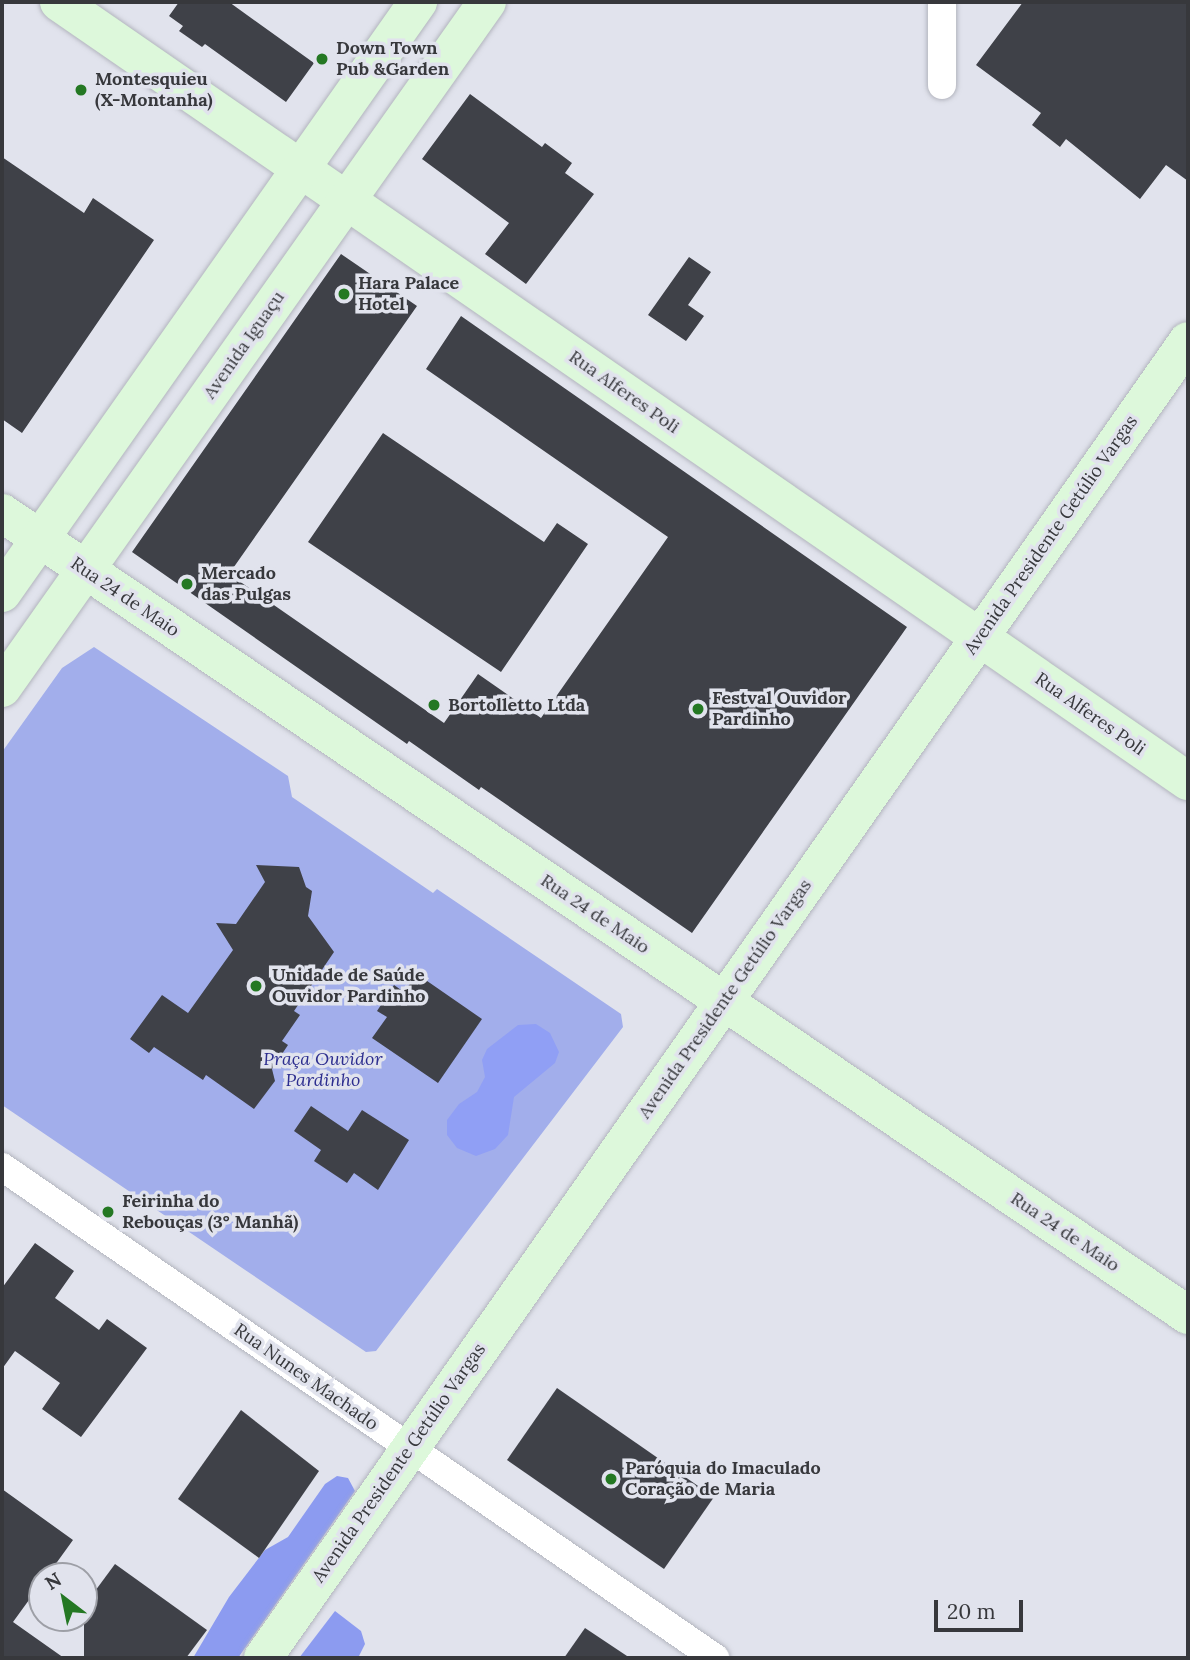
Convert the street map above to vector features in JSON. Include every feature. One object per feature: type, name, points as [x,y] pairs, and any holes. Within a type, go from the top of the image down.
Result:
[{"type":"main road","name":"Rua Alferes Poli","points":[[59,2],[1188,781]]},
{"type":"main road","points":[[2,593],[418,2]]},
{"type":"main road","name":"Avenida Iguaçu","points":[[2,688],[487,2]]},
{"type":"main road","name":"Avenida Presidente Getúlio Vargas","points":[[263,1658],[1188,341]]},
{"type":"main road","points":[[169,356],[174,445]]},
{"type":"main road","name":"Rua 24 de Maio","points":[[2,513],[1188,1315]]},
{"type":"street","points":[[942,2],[942,85]]},
{"type":"street","name":"Rua Nunes Machado","points":[[2,1167],[715,1658]]},
{"type":"green space","name":"Praça Ouvidor Pardinho","points":[[94,647],[288,776],[292,797],[433,893],[437,889],[621,1014],[623,1027],[376,1351],[366,1352],[2,1105],[2,752],[62,668]]},
{"type":"shaded area","points":[[536,1024],[550,1033],[559,1052],[555,1063],[514,1097],[508,1135],[495,1149],[476,1156],[457,1148],[447,1135],[447,1120],[459,1104],[477,1092],[485,1077],[482,1060],[487,1049],[518,1025]]},
{"type":"shaded area","points":[[337,1476],[348,1478],[355,1491],[238,1658],[193,1658],[229,1597],[265,1550],[288,1537],[325,1484]]},
{"type":"shaded area","points":[[335,1611],[361,1631],[365,1644],[358,1658],[299,1658]]},
{"type":"building","points":[[179,2],[229,2],[314,63],[286,102],[205,44],[202,47],[179,31],[183,26],[169,16]]},
{"type":"building","points":[[1023,2],[1188,2],[1188,181],[1166,165],[1140,199],[1066,139],[1060,147],[1032,125],[1041,113],[976,65]]},
{"type":"building","points":[[470,94],[542,147],[545,143],[572,163],[565,173],[594,194],[526,284],[485,254],[509,223],[422,159]]},
{"type":"building","points":[[2,157],[84,213],[93,198],[154,240],[22,433],[2,419]]},
{"type":"building","points":[[341,254],[417,306],[229,574],[444,723],[478,674],[541,718],[668,537],[426,369],[461,316],[907,627],[692,933],[481,787],[479,790],[409,741],[407,744],[132,552]]},
{"type":"building","points":[[689,257],[711,272],[688,305],[704,316],[686,341],[648,315]]},
{"type":"building","points":[[383,433],[544,542],[557,523],[588,544],[501,672],[308,542]]},
{"type":"building","name":"Unidade de Saúde Ouvidor Pardinho","points":[[256,865],[299,867],[306,887],[312,891],[308,916],[334,952],[294,1011],[300,1015],[282,1041],[288,1045],[272,1069],[275,1081],[254,1109],[206,1075],[203,1080],[154,1047],[149,1053],[130,1039],[162,995],[188,1013],[233,950],[216,923],[236,924],[265,882]]},
{"type":"building","points":[[417,974],[482,1019],[438,1083],[372,1038],[387,1017],[377,1011],[394,985],[404,992]]},
{"type":"building","points":[[311,1106],[348,1131],[362,1110],[409,1140],[378,1190],[354,1173],[347,1183],[314,1161],[321,1150],[294,1131]]},
{"type":"building","points":[[35,1243],[74,1271],[55,1298],[99,1330],[107,1319],[147,1348],[81,1437],[42,1409],[60,1383],[15,1351],[2,1369],[2,1288]]},
{"type":"building","name":"Paróquia do Imaculado Coração de Maria","points":[[557,1388],[714,1497],[664,1569],[507,1460]]},
{"type":"building","points":[[241,1410],[319,1471],[259,1558],[178,1499]]},
{"type":"building","points":[[2,1489],[73,1540],[57,1562],[28,1562],[28,1601],[13,1622],[64,1658],[2,1658]]},
{"type":"building","points":[[115,1564],[207,1630],[186,1658],[84,1658],[84,1632],[98,1632],[98,1587]]},
{"type":"building","points":[[585,1628],[630,1658],[564,1658]]},
{"type":"place","name":"Down Town Pub &Garden","points":[[322,59]]},
{"type":"place","name":"Montesquieu (X-Montanha)","points":[[81,90]]},
{"type":"place","name":"Hara Palace Hotel","points":[[344,294]]},
{"type":"place","name":"Mercado das Pulgas","points":[[187,584]]},
{"type":"place","name":"Bortolletto Ltda","points":[[434,705]]},
{"type":"place","name":"Festval Ouvidor Pardinho","points":[[698,709]]},
{"type":"place","name":"Unidade de Saúde Ouvidor Pardinho","points":[[256,986]]},
{"type":"place","name":"Feirinha do Rebouças (3° Manhã)","points":[[108,1212]]},
{"type":"place","name":"Paróquia do Imaculado Coração de Maria","points":[[611,1479]]}]
